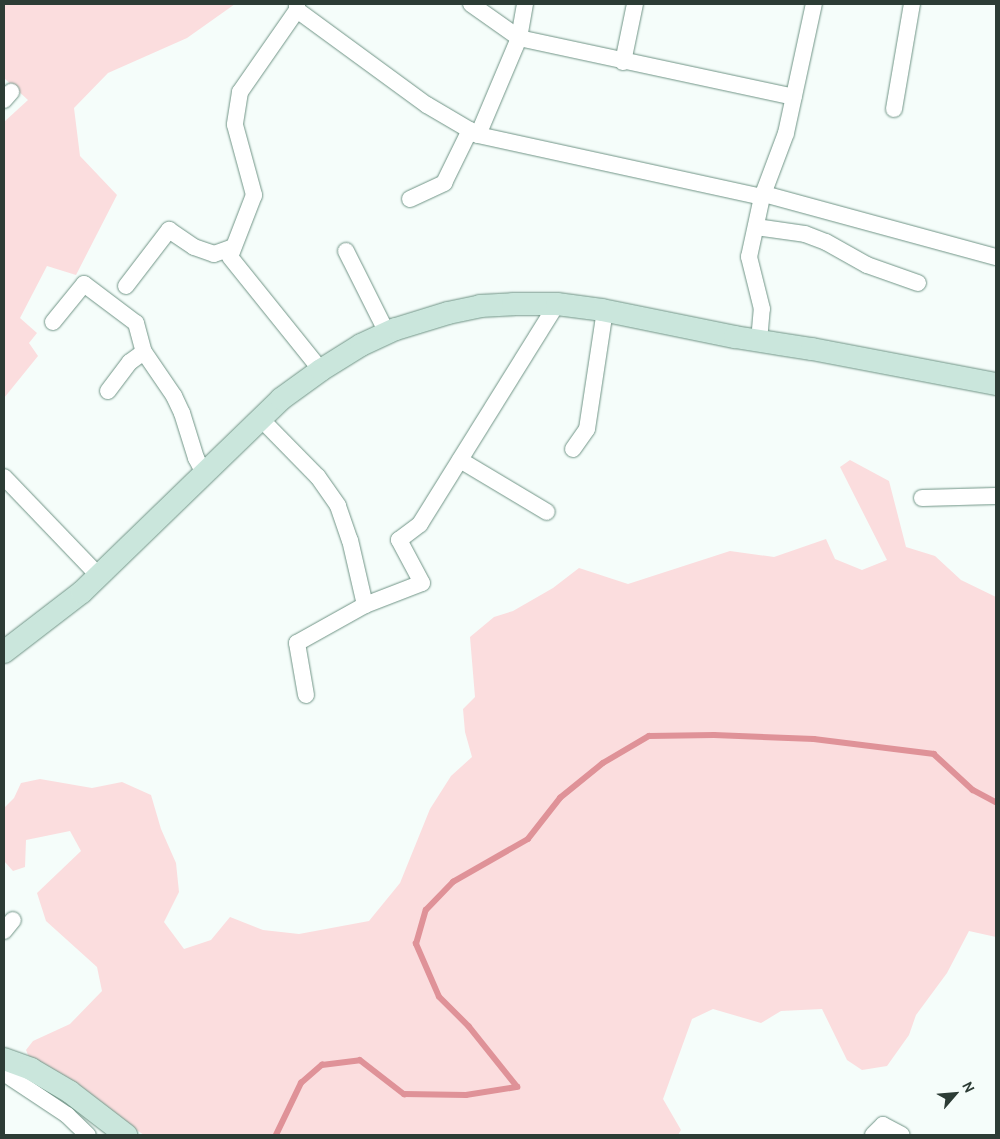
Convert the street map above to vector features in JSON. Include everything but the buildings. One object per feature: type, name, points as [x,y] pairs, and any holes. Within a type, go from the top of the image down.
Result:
[{"type":"street","points":[[471,4],[519,38],[623,62],[794,97]]},
{"type":"street","points":[[410,199],[444,183],[474,133],[519,38],[525,4]]},
{"type":"street","points":[[623,62],[635,4]]},
{"type":"street","points":[[758,341],[762,309],[749,257],[763,196],[786,133],[814,4]]},
{"type":"street","points":[[894,109],[912,4]]},
{"type":"street","points":[[320,370],[230,257],[254,195],[235,125],[240,92],[297,7],[427,105],[474,133],[763,196],[996,257]]},
{"type":"street","points":[[756,227],[805,234],[826,242],[867,265],[918,283]]},
{"type":"street","points":[[126,286],[169,230],[194,247],[214,254],[233,247]]},
{"type":"street","points":[[346,251],[387,333]]},
{"type":"street","points":[[53,322],[84,284],[136,323],[144,352],[174,396],[182,413],[196,458],[205,475]]},
{"type":"street","points":[[4,652],[47,620],[100,576],[281,399],[320,370],[361,345],[387,333],[448,313],[480,306],[513,304],[556,304],[605,310],[758,341],[996,384]]},
{"type":"street","points":[[306,696],[297,643],[365,605],[422,583],[399,540],[420,524],[556,304]]},
{"type":"street","points":[[574,449],[587,429],[605,310]]},
{"type":"street","points":[[108,391],[130,362],[144,352]]},
{"type":"street","points":[[261,419],[318,477],[338,506],[350,540],[365,605]]},
{"type":"street","points":[[460,460],[547,512]]},
{"type":"street","points":[[4,477],[100,576]]},
{"type":"street","points":[[922,498],[996,496]]},
{"type":"street","points":[[4,1059],[31,1069],[70,1092],[126,1135]]},
{"type":"street","points":[[4,1073],[67,1115],[88,1135]]},
{"type":"street","points":[[873,1135],[883,1125],[902,1135]]},
{"type":"shaded area","points":[[4,4],[235,4],[187,38],[108,73],[74,108],[80,156],[117,195],[76,275],[47,266],[20,318],[37,333],[29,343],[38,356],[4,398],[4,122],[28,100],[4,78]]},
{"type":"shaded area","points":[[850,460],[889,481],[906,547],[935,556],[961,580],[996,597],[996,937],[969,931],[947,973],[916,1015],[909,1035],[887,1066],[862,1070],[847,1060],[822,1009],[781,1011],[761,1023],[713,1009],[692,1019],[663,1099],[681,1130],[678,1135],[144,1135],[30,1060],[26,1050],[33,1041],[70,1024],[102,991],[97,967],[46,921],[37,893],[81,851],[70,831],[26,840],[25,867],[13,871],[4,861],[4,808],[14,798],[21,783],[40,779],[92,788],[122,782],[151,795],[161,829],[176,863],[179,892],[164,922],[184,949],[211,940],[230,917],[263,930],[299,934],[369,921],[400,883],[430,809],[451,776],[472,757],[465,732],[463,709],[475,697],[470,637],[494,617],[513,611],[553,588],[579,568],[628,584],[730,551],[774,557],[826,539],[835,559],[862,570],[887,560],[840,467]]},
{"type":"waterway","points":[[276,1135],[301,1083],[322,1065],[360,1060],[404,1094],[466,1095],[517,1087],[469,1027],[439,997],[416,944],[426,910],[453,882],[528,839],[560,798],[603,763],[649,736],[714,735],[814,739],[934,754],[973,790],[996,802]]}]
